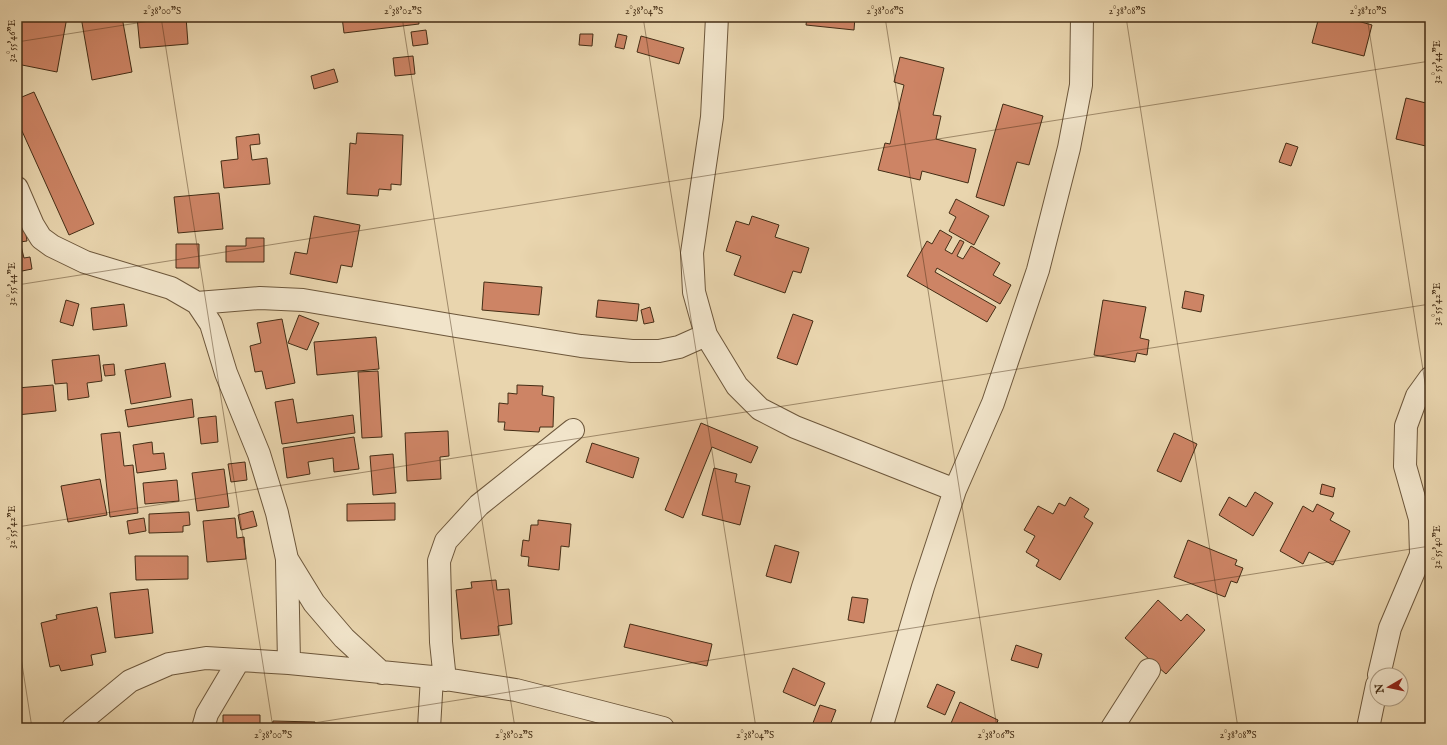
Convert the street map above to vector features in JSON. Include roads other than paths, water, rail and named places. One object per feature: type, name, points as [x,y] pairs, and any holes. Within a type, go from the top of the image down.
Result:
[{"type":"street","points":[[717,17],[712,117],[692,253],[694,292],[706,335],[737,386],[760,408],[795,427],[955,490]]},
{"type":"street","points":[[881,728],[923,587],[955,490],[992,403],[1038,270],[1069,148],[1081,85],[1082,17]]},
{"type":"street","points":[[17,188],[33,225],[42,238],[52,246],[85,262],[171,288],[197,303],[211,324],[226,373],[259,454],[277,513],[287,559],[288,663]]},
{"type":"street","points":[[197,303],[260,298],[303,300],[581,346],[632,351],[659,351],[679,347],[706,335]]},
{"type":"street","points":[[1381,667],[1390,628],[1425,551],[1421,544],[1420,519],[1405,466],[1406,426],[1417,396],[1430,378]]},
{"type":"street","points":[[428,728],[438,679],[441,642],[439,561],[446,541],[479,505],[574,430]]},
{"type":"street","points":[[287,559],[314,603],[344,638],[382,673]]},
{"type":"street","points":[[73,728],[130,681],[169,664],[206,658],[288,663],[438,679],[516,690],[663,728]]},
{"type":"street","points":[[204,728],[207,714],[239,660]]},
{"type":"street","points":[[1112,728],[1149,670]]},
{"type":"street","points":[[1368,728],[1372,707]]}]
